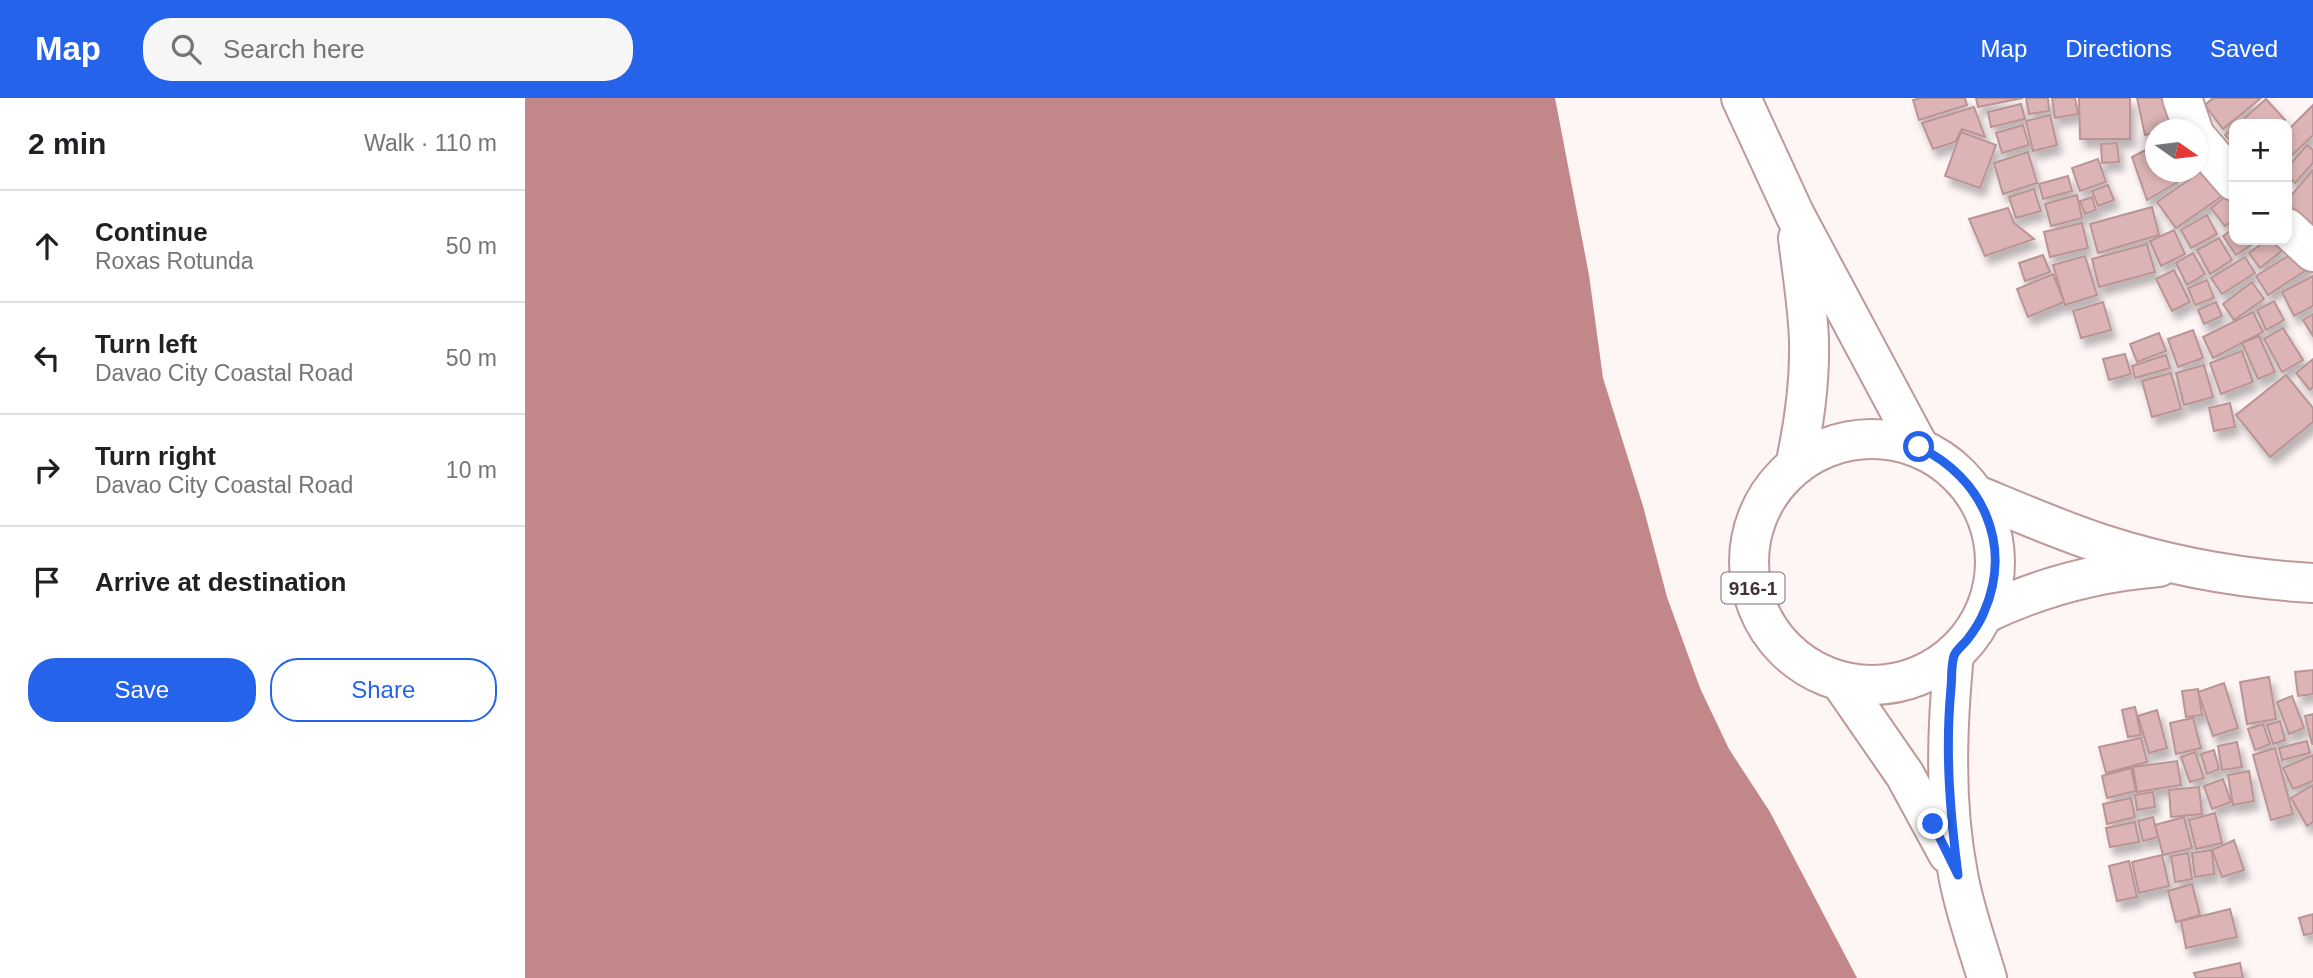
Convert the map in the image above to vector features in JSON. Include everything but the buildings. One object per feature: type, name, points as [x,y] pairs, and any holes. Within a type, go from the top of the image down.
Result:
[{"type":"main road","points":[[1741,98],[1795,215],[1919,447]]},
{"type":"main road","points":[[2182,98],[2189,119]]},
{"type":"main road","points":[[2208,151],[2229,175]]},
{"type":"main road","points":[[1795,215],[1809,340],[1806,405],[1795,466]]},
{"type":"main road","points":[[2292,233],[2313,252]]},
{"type":"main road","name":"916-1","points":[[1876,438],[1919,447],[1936,455],[1965,480],[1987,517],[1994,541],[1995,566],[1992,590],[1984,614],[1954,654],[1912,679],[1865,685],[1840,681],[1818,673],[1797,660],[1779,643],[1765,623],[1755,600],[1750,576],[1754,527],[1770,494],[1795,466],[1812,454],[1833,445],[1876,438]]},
{"type":"main road","points":[[1976,495],[2101,544],[2234,575],[2313,583]]},
{"type":"main road","points":[[1984,614],[2037,591],[2064,583],[2102,574],[2182,565]]},
{"type":"main road","points":[[1954,654],[1949,709],[1951,820],[1958,875],[1987,978]]},
{"type":"main road","points":[[1840,681],[1905,775],[1958,875]]},
{"type":"shaded area","points":[[525,98],[1555,98],[1589,275],[1603,378],[1643,506],[1667,597],[1700,688],[1729,749],[1770,812],[1857,978],[525,978]]},
{"type":"route","points":[[1919,447],[1936,455],[1951,467],[1976,495],[1987,517],[1994,541],[1995,566],[1992,590],[1984,614],[1966,642],[1954,654],[1948,765],[1958,875],[1933,824]]}]
